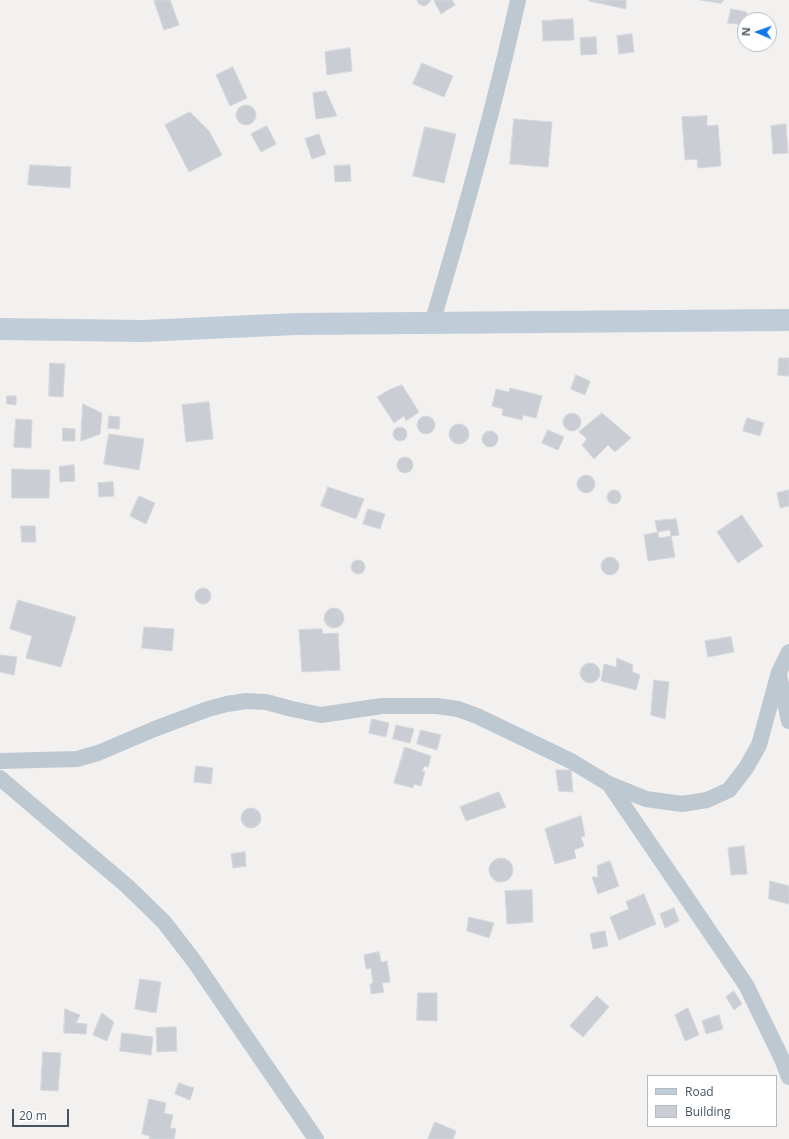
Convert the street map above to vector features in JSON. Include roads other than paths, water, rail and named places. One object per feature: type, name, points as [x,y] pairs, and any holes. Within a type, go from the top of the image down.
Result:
[{"type":"street","points":[[432,323],[473,184],[504,65],[518,0]]},
{"type":"street","points":[[0,329],[143,331],[296,324],[789,320]]},
{"type":"street","points":[[0,761],[77,759],[98,753],[157,728],[208,709],[246,701],[266,702],[321,715],[382,706],[437,706],[458,709],[477,716],[571,761],[609,784],[646,799],[682,804],[707,800],[729,790],[746,768],[759,745],[779,672],[789,652]]},
{"type":"street","points":[[779,672],[789,721]]},
{"type":"street","points":[[0,778],[127,886],[164,922],[194,961],[316,1139]]},
{"type":"street","points":[[609,784],[746,985],[782,1059],[789,1077]]}]
